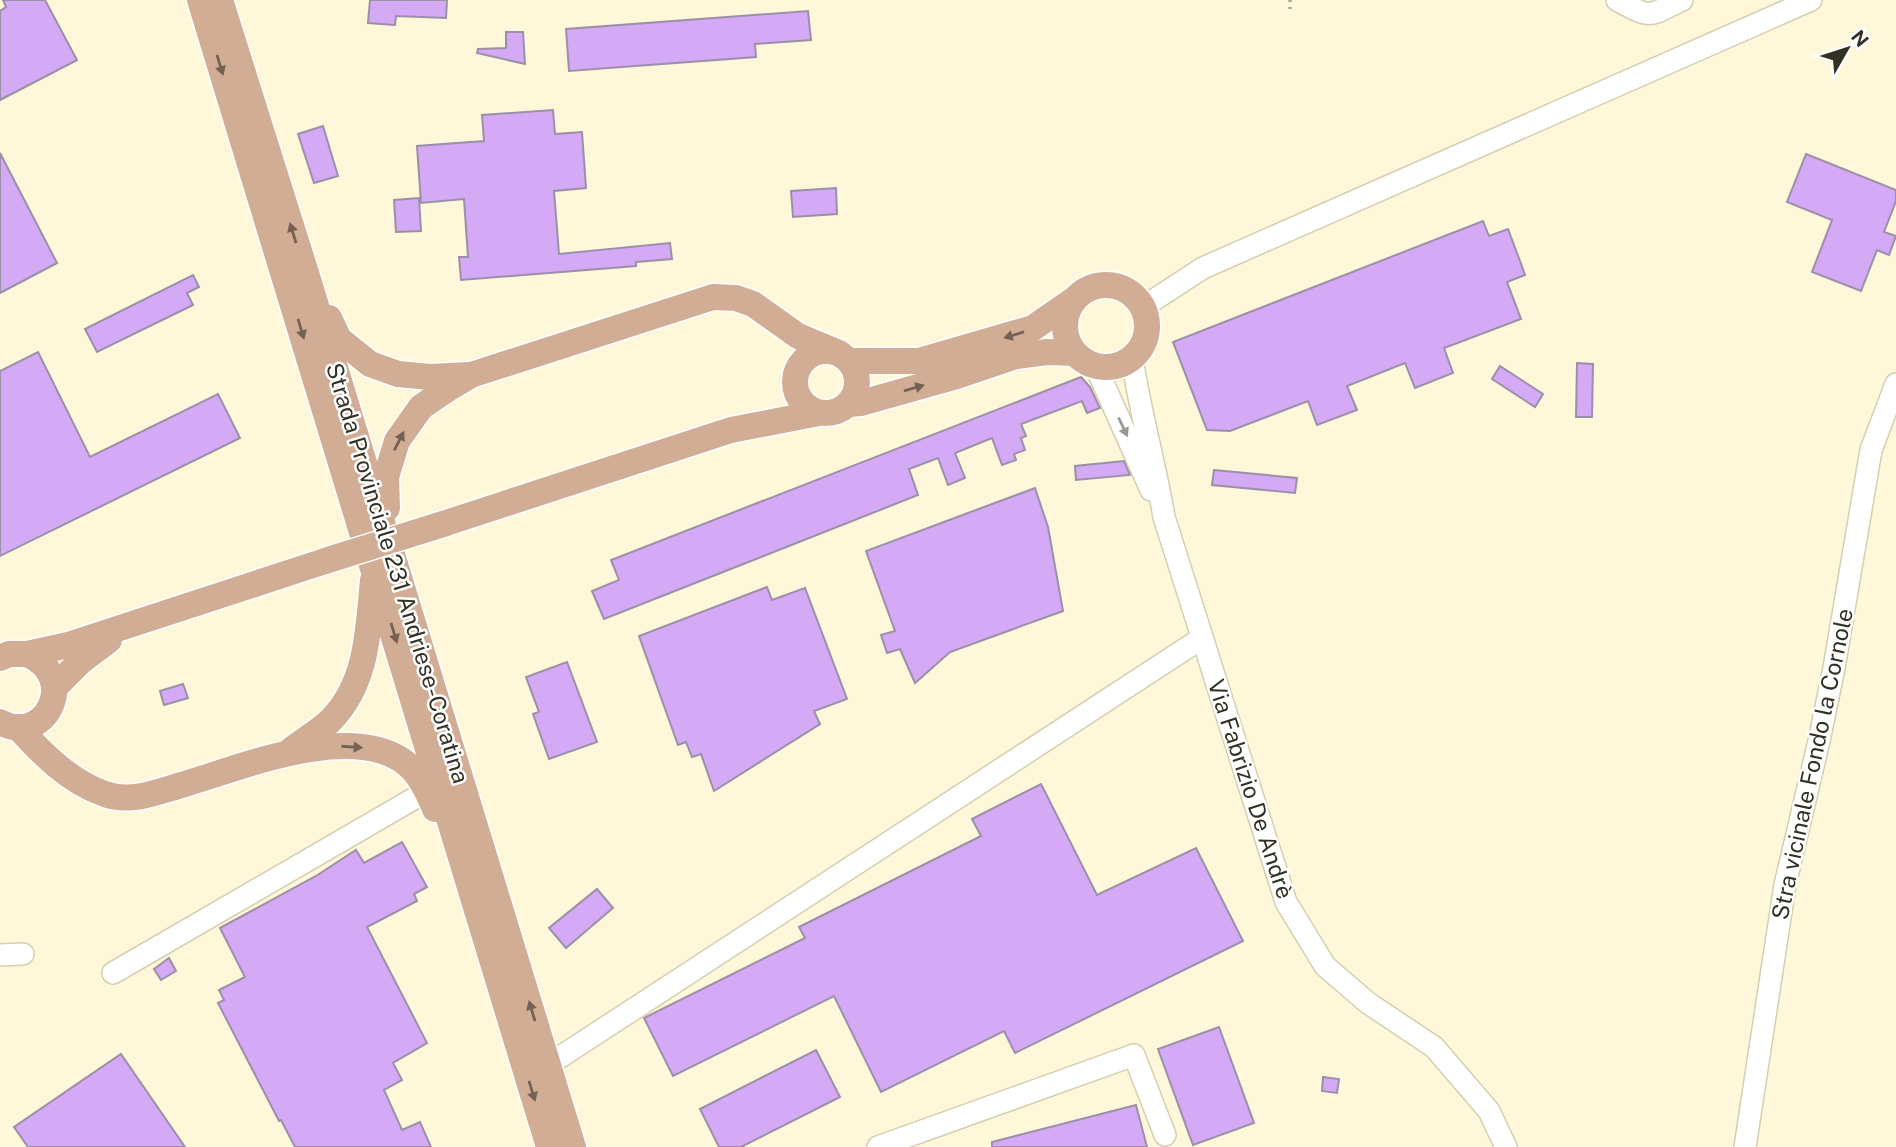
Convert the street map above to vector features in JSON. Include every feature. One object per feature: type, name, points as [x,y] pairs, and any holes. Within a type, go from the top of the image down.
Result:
[{"type":"main road","name":"Strada Provinciale 231 Andriese-Coratina","points":[[200,0],[549,1147]]},
{"type":"main road","name":"Strada Provinciale 231 Andriese-Coratina","points":[[220,0],[573,1147]]},
{"type":"main road","points":[[306,273],[339,339],[370,364],[398,374],[429,377],[471,375]]},
{"type":"main road","points":[[731,430],[796,382],[801,362],[818,351],[844,357],[919,360],[933,357],[1034,328],[1095,285],[1109,284],[1122,288],[1134,296],[1143,307],[1147,321],[1141,348],[1132,358],[1114,366],[1047,352],[1016,356],[957,376],[861,403],[848,404]]},
{"type":"main road","points":[[0,658],[68,645],[324,561],[443,524],[731,430],[839,411],[854,396],[857,384],[854,368],[844,357],[797,337],[753,304],[736,298],[713,297],[471,375],[421,407],[397,441],[386,477],[386,503],[400,579]]},
{"type":"main road","points":[[1072,301],[1066,314],[1067,341],[1085,359]]},
{"type":"main road","points":[[768,316],[796,382],[801,402],[819,413]]},
{"type":"main road","points":[[285,754],[331,720],[355,685],[366,655],[374,568]]},
{"type":"main road","points":[[8,725],[30,725],[40,720],[52,699],[81,661],[128,626]]},
{"type":"main road","points":[[27,654],[46,666],[52,676],[55,739],[75,779]]},
{"type":"main road","points":[[8,725],[75,779],[107,795],[140,797],[285,754],[331,745],[372,748],[404,761],[427,791],[470,885]]},
{"type":"street","points":[[1617,0],[1644,15],[1682,0]]},
{"type":"street","points":[[1143,307],[1203,268],[1811,0]]},
{"type":"street","points":[[1132,358],[1164,517]]},
{"type":"street","points":[[1085,359],[1164,517]]},
{"type":"street","name":"Stra vicinale Fondo la Cornole","points":[[1745,1147],[1784,885],[1835,668],[1871,450],[1896,384]]},
{"type":"street","name":"Via Fabrizio De Andrè","points":[[1164,517],[1286,902],[1325,966],[1368,1003],[1434,1047],[1489,1111],[1506,1147]]},
{"type":"street","points":[[548,1065],[1202,638]]},
{"type":"street","points":[[113,973],[427,791]]},
{"type":"street","points":[[0,955],[23,954]]},
{"type":"street","points":[[878,1147],[1134,1055],[1165,1135]]},
{"type":"path","points":[[1290,0],[1290,14]]},
{"type":"building","points":[[3,0],[45,0],[77,60],[0,100],[0,11],[6,7]]},
{"type":"building","points":[[370,0],[447,0],[446,18],[396,16],[395,25],[368,23]]},
{"type":"building","points":[[808,11],[811,40],[755,44],[756,57],[569,71],[566,29]]},
{"type":"building","points":[[506,32],[523,32],[525,64],[477,53],[478,49],[506,48]]},
{"type":"building","points":[[553,110],[555,134],[582,132],[586,188],[554,191],[559,254],[670,243],[672,259],[636,262],[636,266],[461,280],[459,257],[468,257],[464,199],[421,203],[417,146],[484,141],[482,115]]},
{"type":"building","points":[[323,126],[338,176],[314,183],[298,134]]},
{"type":"building","points":[[0,153],[57,263],[0,293]]},
{"type":"building","points":[[1806,154],[1896,190],[1896,201],[1884,232],[1896,236],[1889,255],[1877,250],[1861,291],[1812,272],[1832,220],[1787,202]]},
{"type":"building","points":[[836,188],[837,214],[793,217],[791,191]]},
{"type":"building","points":[[419,198],[421,231],[396,232],[394,200]]},
{"type":"building","points":[[1483,221],[1489,236],[1508,229],[1525,275],[1507,282],[1521,319],[1444,348],[1453,373],[1415,388],[1405,363],[1347,386],[1357,410],[1317,425],[1308,401],[1230,431],[1207,430],[1173,342]]},
{"type":"building","points":[[193,275],[199,287],[187,293],[193,305],[97,352],[85,329]]},
{"type":"building","points":[[38,352],[90,457],[218,394],[240,438],[0,556],[0,371]]},
{"type":"building","points":[[1577,363],[1593,364],[1592,417],[1576,417]]},
{"type":"building","points":[[1500,366],[1543,394],[1535,407],[1492,379]]},
{"type":"building","points":[[1081,377],[1090,387],[1100,408],[1087,413],[1082,401],[1021,424],[1026,436],[1021,438],[1025,450],[1014,454],[1016,460],[1002,465],[992,438],[955,453],[965,478],[948,485],[938,458],[909,469],[918,495],[604,619],[592,591],[619,580],[611,560]]},
{"type":"building","points":[[1124,461],[1130,475],[1076,480],[1075,466]]},
{"type":"building","points":[[1214,470],[1297,478],[1295,493],[1212,485]]},
{"type":"building","points":[[1035,488],[1048,527],[1063,611],[950,652],[915,683],[900,649],[887,653],[881,635],[895,631],[866,551]]},
{"type":"building","points":[[767,587],[772,600],[805,588],[847,699],[814,711],[820,724],[714,791],[701,754],[692,757],[686,742],[678,745],[639,636]]},
{"type":"building","points":[[567,662],[597,742],[549,759],[533,714],[539,712],[526,677]]},
{"type":"building","points":[[183,684],[188,698],[164,705],[160,691]]},
{"type":"building","points":[[1041,784],[1097,895],[1196,848],[1243,941],[1015,1053],[1004,1031],[881,1092],[834,996],[673,1076],[644,1018],[805,938],[799,927],[981,836],[972,819]]},
{"type":"building","points":[[402,842],[427,887],[414,894],[417,901],[367,927],[427,1043],[393,1063],[402,1080],[384,1090],[402,1130],[420,1122],[431,1147],[295,1147],[218,1003],[224,1000],[219,990],[245,977],[220,928],[316,876],[356,850],[364,863]]},
{"type":"building","points":[[597,889],[613,908],[566,948],[549,928]]},
{"type":"building","points":[[169,958],[176,971],[161,980],[154,969]]},
{"type":"building","points":[[1219,1027],[1254,1123],[1193,1145],[1158,1049]]},
{"type":"building","points":[[816,1050],[840,1097],[741,1147],[719,1147],[700,1109]]},
{"type":"building","points":[[121,1054],[185,1147],[28,1147],[14,1127]]},
{"type":"building","points":[[1323,1077],[1339,1079],[1337,1093],[1322,1091]]},
{"type":"building","points":[[1136,1105],[1147,1147],[992,1147],[992,1142]]}]
